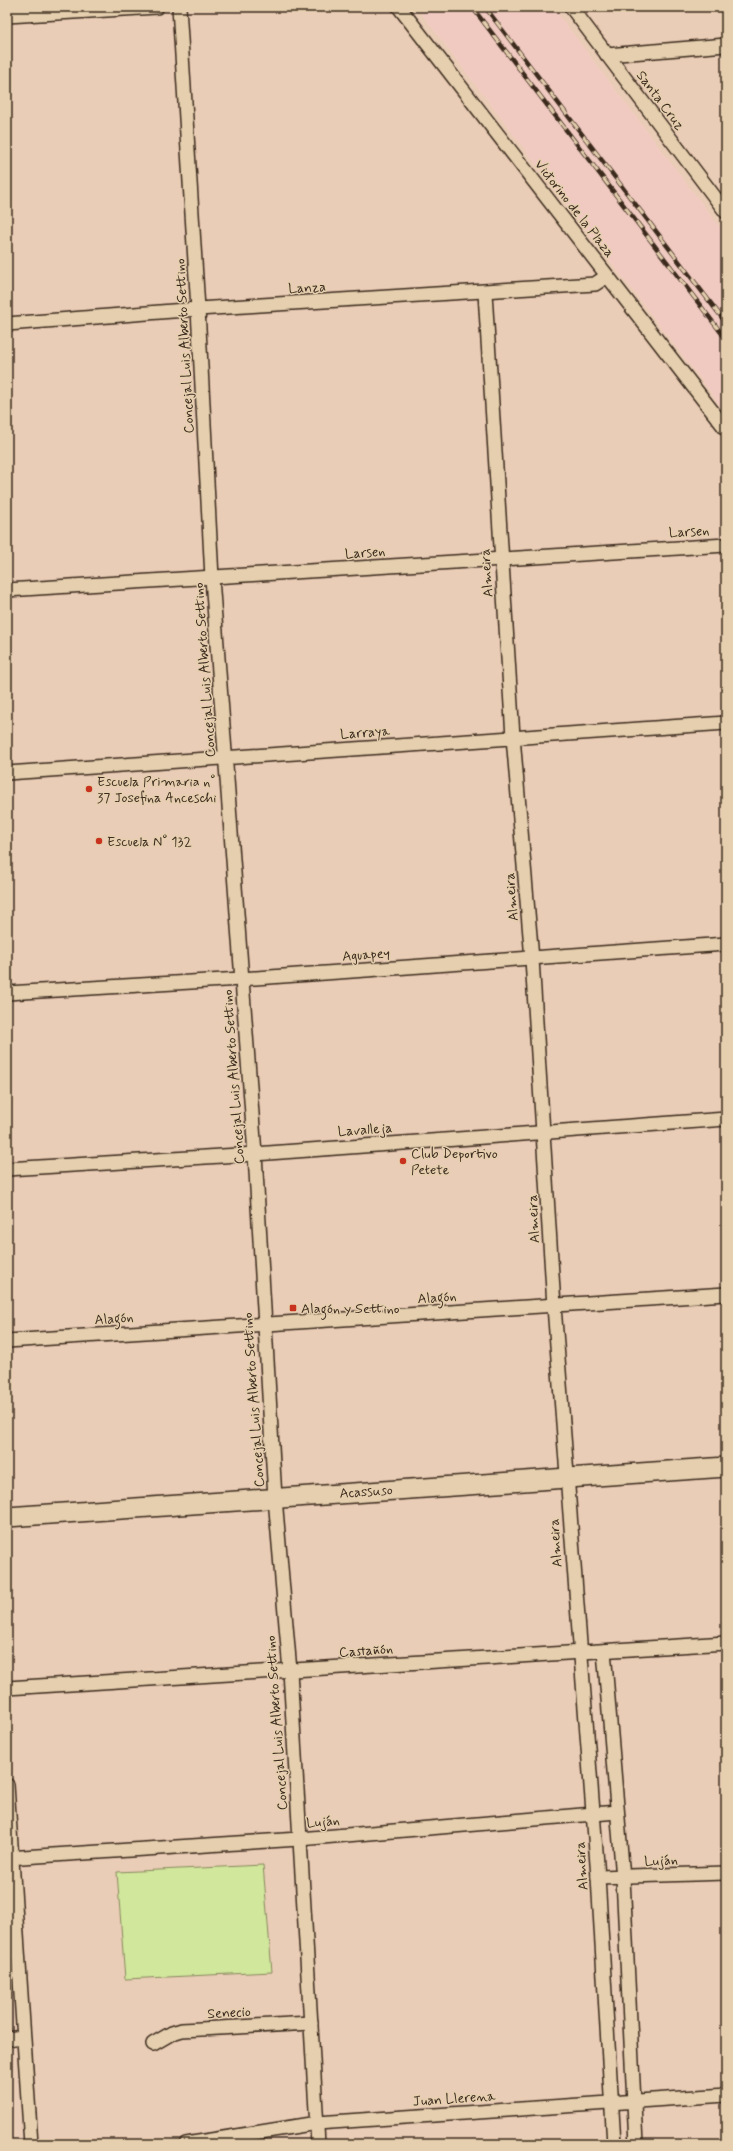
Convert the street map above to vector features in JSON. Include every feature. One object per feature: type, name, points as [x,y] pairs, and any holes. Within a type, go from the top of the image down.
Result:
[{"type":"street","points":[[7,16],[157,7]]},
{"type":"street","name":"Concejal Luis Alberto Settino","points":[[179,7],[198,309],[212,578],[227,759],[255,1154],[275,1498],[290,1671],[318,2144]]},
{"type":"street","name":"Victorino de la Plaza","points":[[399,7],[726,429]]},
{"type":"street","name":"Santa Cruz","points":[[571,7],[726,212]]},
{"type":"street","points":[[607,55],[726,45]]},
{"type":"street","name":"Lanza","points":[[7,324],[198,309],[485,293],[595,284],[607,276]]},
{"type":"street","name":"Almeira","points":[[485,293],[500,558],[513,738],[532,959],[566,1477],[598,1878],[614,2144]]},
{"type":"street","name":"Larsen","points":[[7,590],[726,545]]},
{"type":"street","name":"Larraya","points":[[7,773],[227,759],[726,723]]},
{"type":"street","name":"Aguapey","points":[[7,994],[532,959],[726,944]]},
{"type":"street","name":"Lavalleja","points":[[7,1169],[255,1154],[726,1119]]},
{"type":"street","name":"Alagón","points":[[7,1341],[726,1294]]},
{"type":"street","name":"Acassuso","points":[[7,1517],[726,1467]]},
{"type":"street","name":"Castañón","points":[[7,1688],[726,1643]]},
{"type":"street","points":[[604,1651],[623,1878],[636,2144]]},
{"type":"street","points":[[7,1785],[10,1858],[31,2144]]},
{"type":"street","name":"Luján","points":[[10,1858],[299,1839],[618,1812]]},
{"type":"street","name":"Luján","points":[[598,1878],[726,1873]]},
{"type":"street","name":"Senecio","points":[[153,2044],[172,2033],[182,2030],[311,2023]]},
{"type":"street","points":[[7,2039],[23,2037]]},
{"type":"street","name":"Juan Llerena","points":[[186,2144],[317,2123],[726,2096]]},
{"type":"shaded area","points":[[416,7],[553,7],[726,235],[726,413]]},
{"type":"green space","points":[[263,1865],[272,1972],[125,1979],[117,1872]]},
{"type":"railway","points":[[472,7],[726,339]]},
{"type":"railway","points":[[485,7],[726,323]]},
{"type":"place","name":"Escuela Primaria n° 37 Josefina Anceschi","points":[[89,789]]},
{"type":"place","name":"Escuela N° 132","points":[[99,841]]},
{"type":"place","name":"Club Deportivo Petete","points":[[403,1161]]},
{"type":"place","name":"Alagón y Settino","points":[[293,1308]]}]
